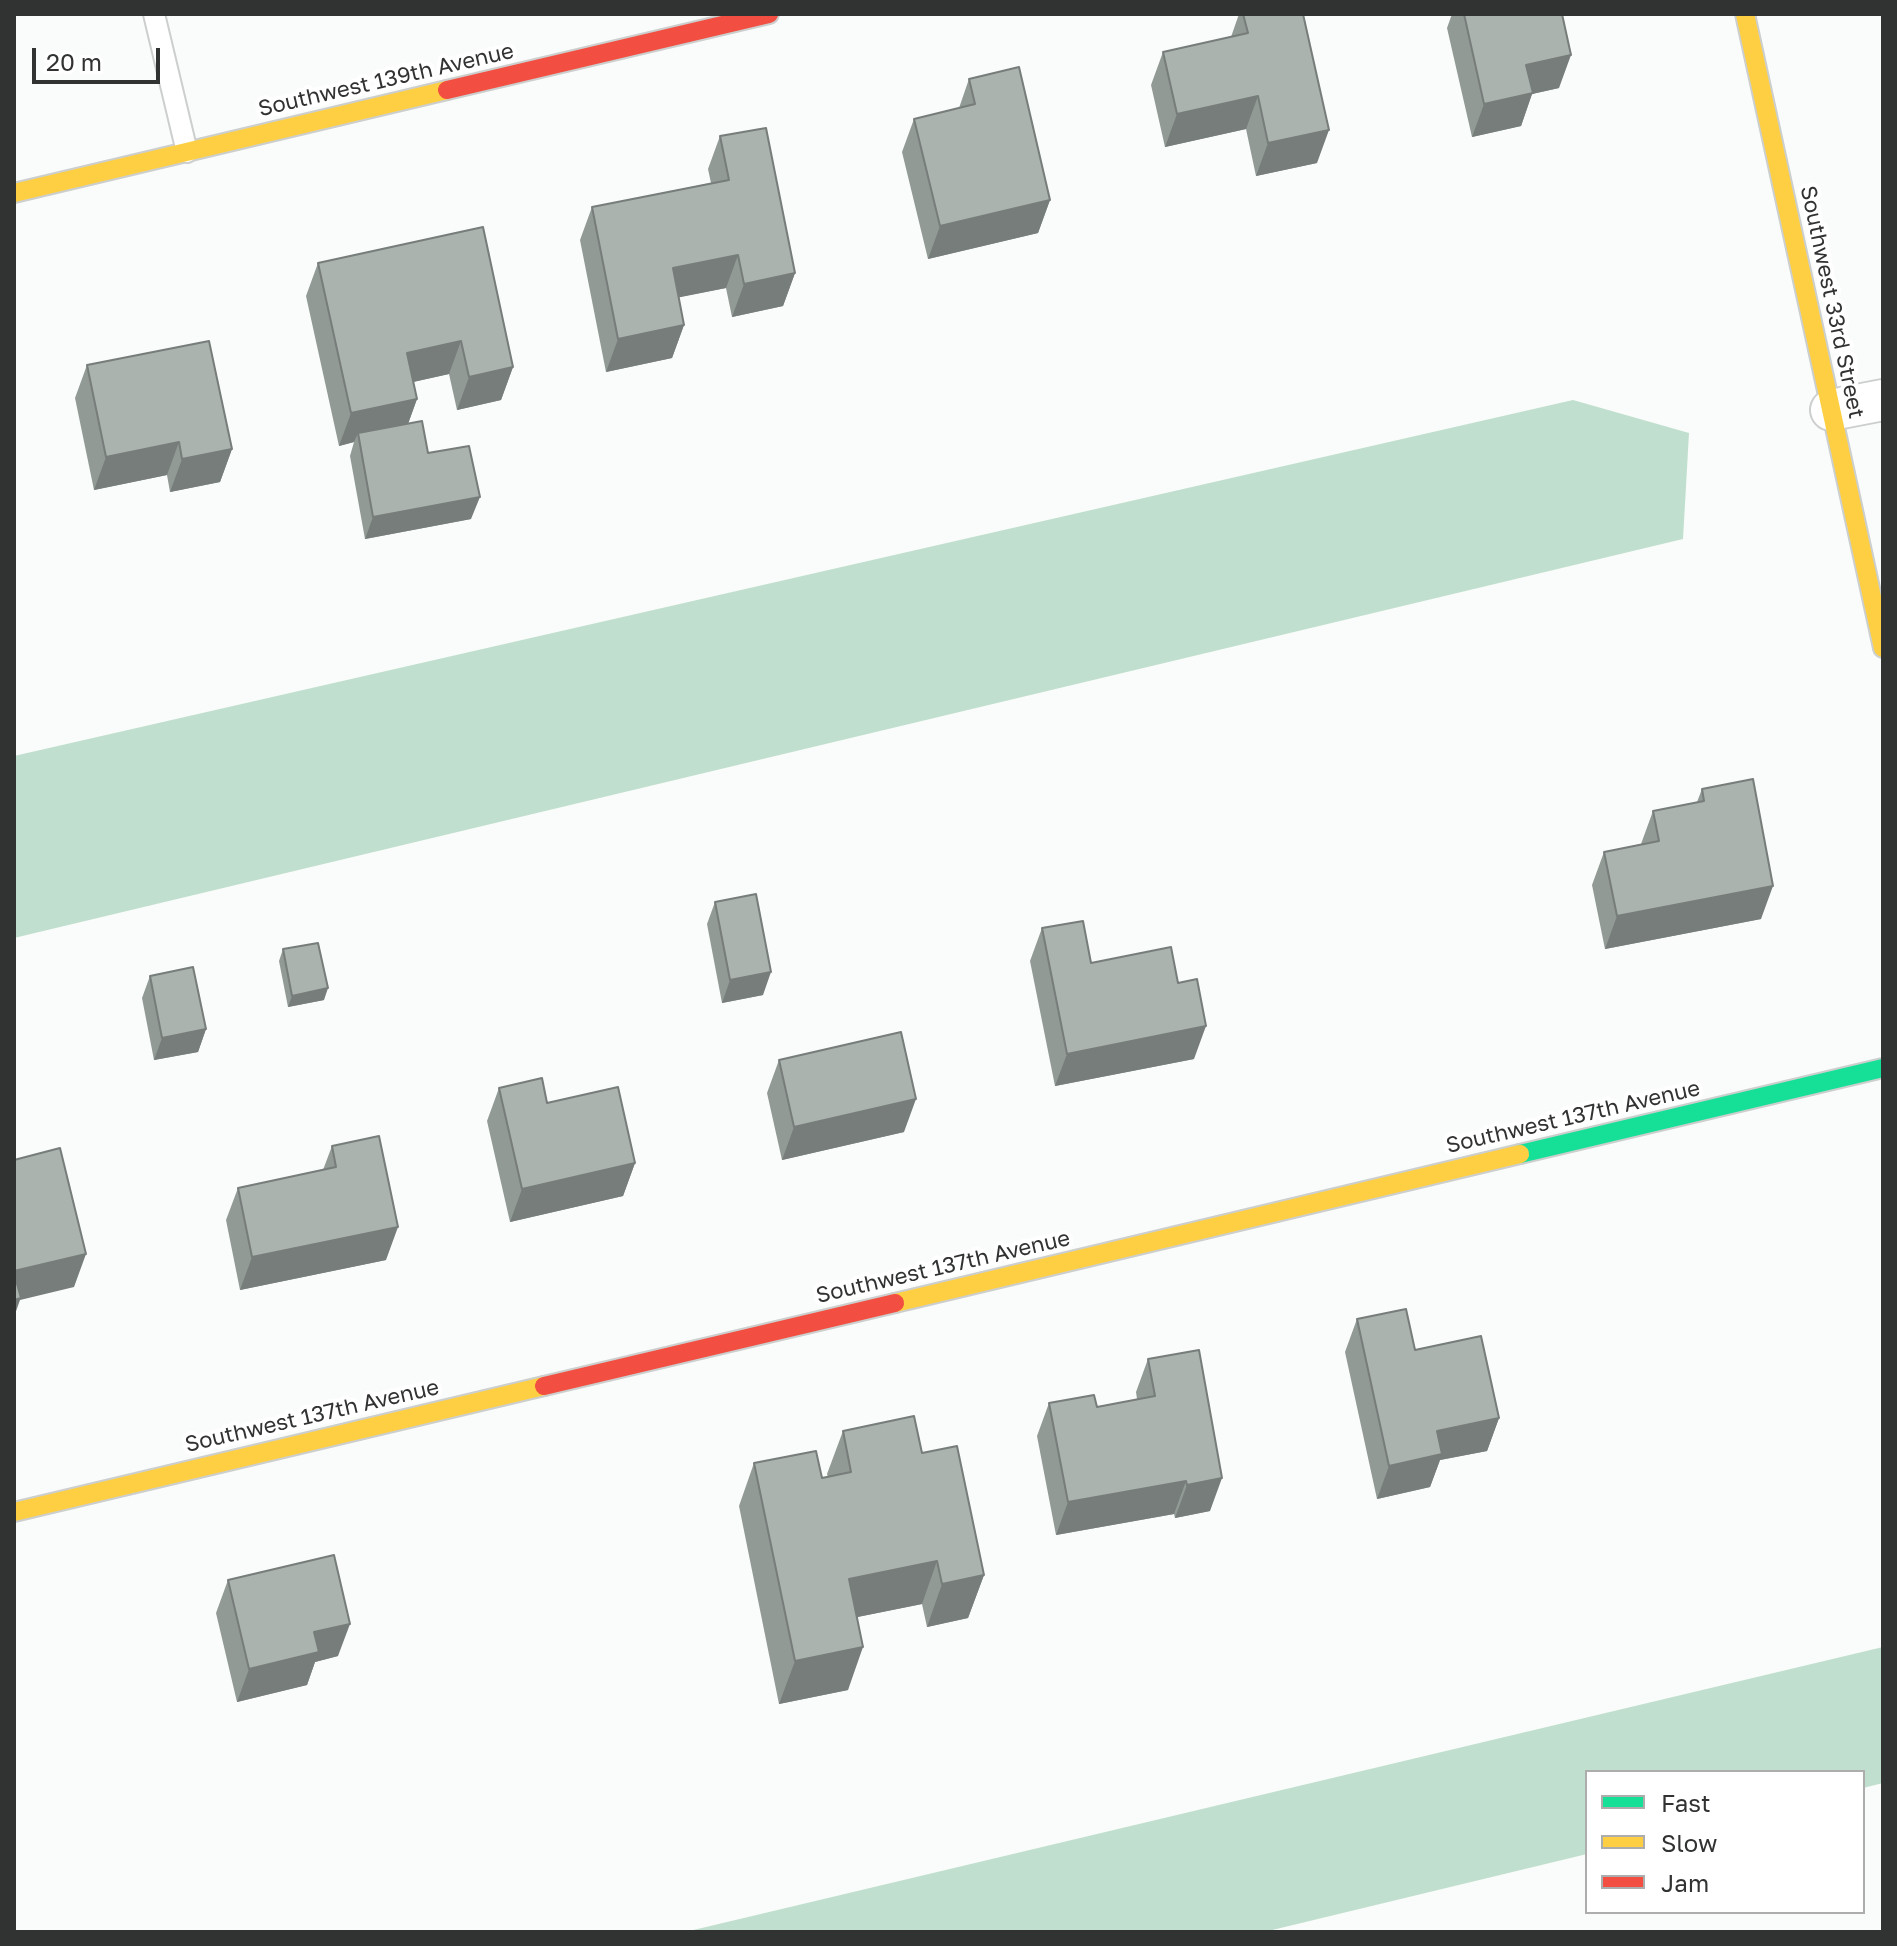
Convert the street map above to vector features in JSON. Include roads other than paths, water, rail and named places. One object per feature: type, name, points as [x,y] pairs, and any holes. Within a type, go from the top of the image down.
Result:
[{"type":"street","name":"Southwest 139th Avenue","points":[[14,193],[769,14]]},
{"type":"street","name":"Southwest 33rd Street","points":[[1745,14],[1883,648]]},
{"type":"street","points":[[1831,410],[1883,400]]},
{"type":"street","name":"Southwest 137th Avenue","points":[[14,1512],[1883,1068]]},
{"type":"lane","points":[[154,14],[187,152]]}]
